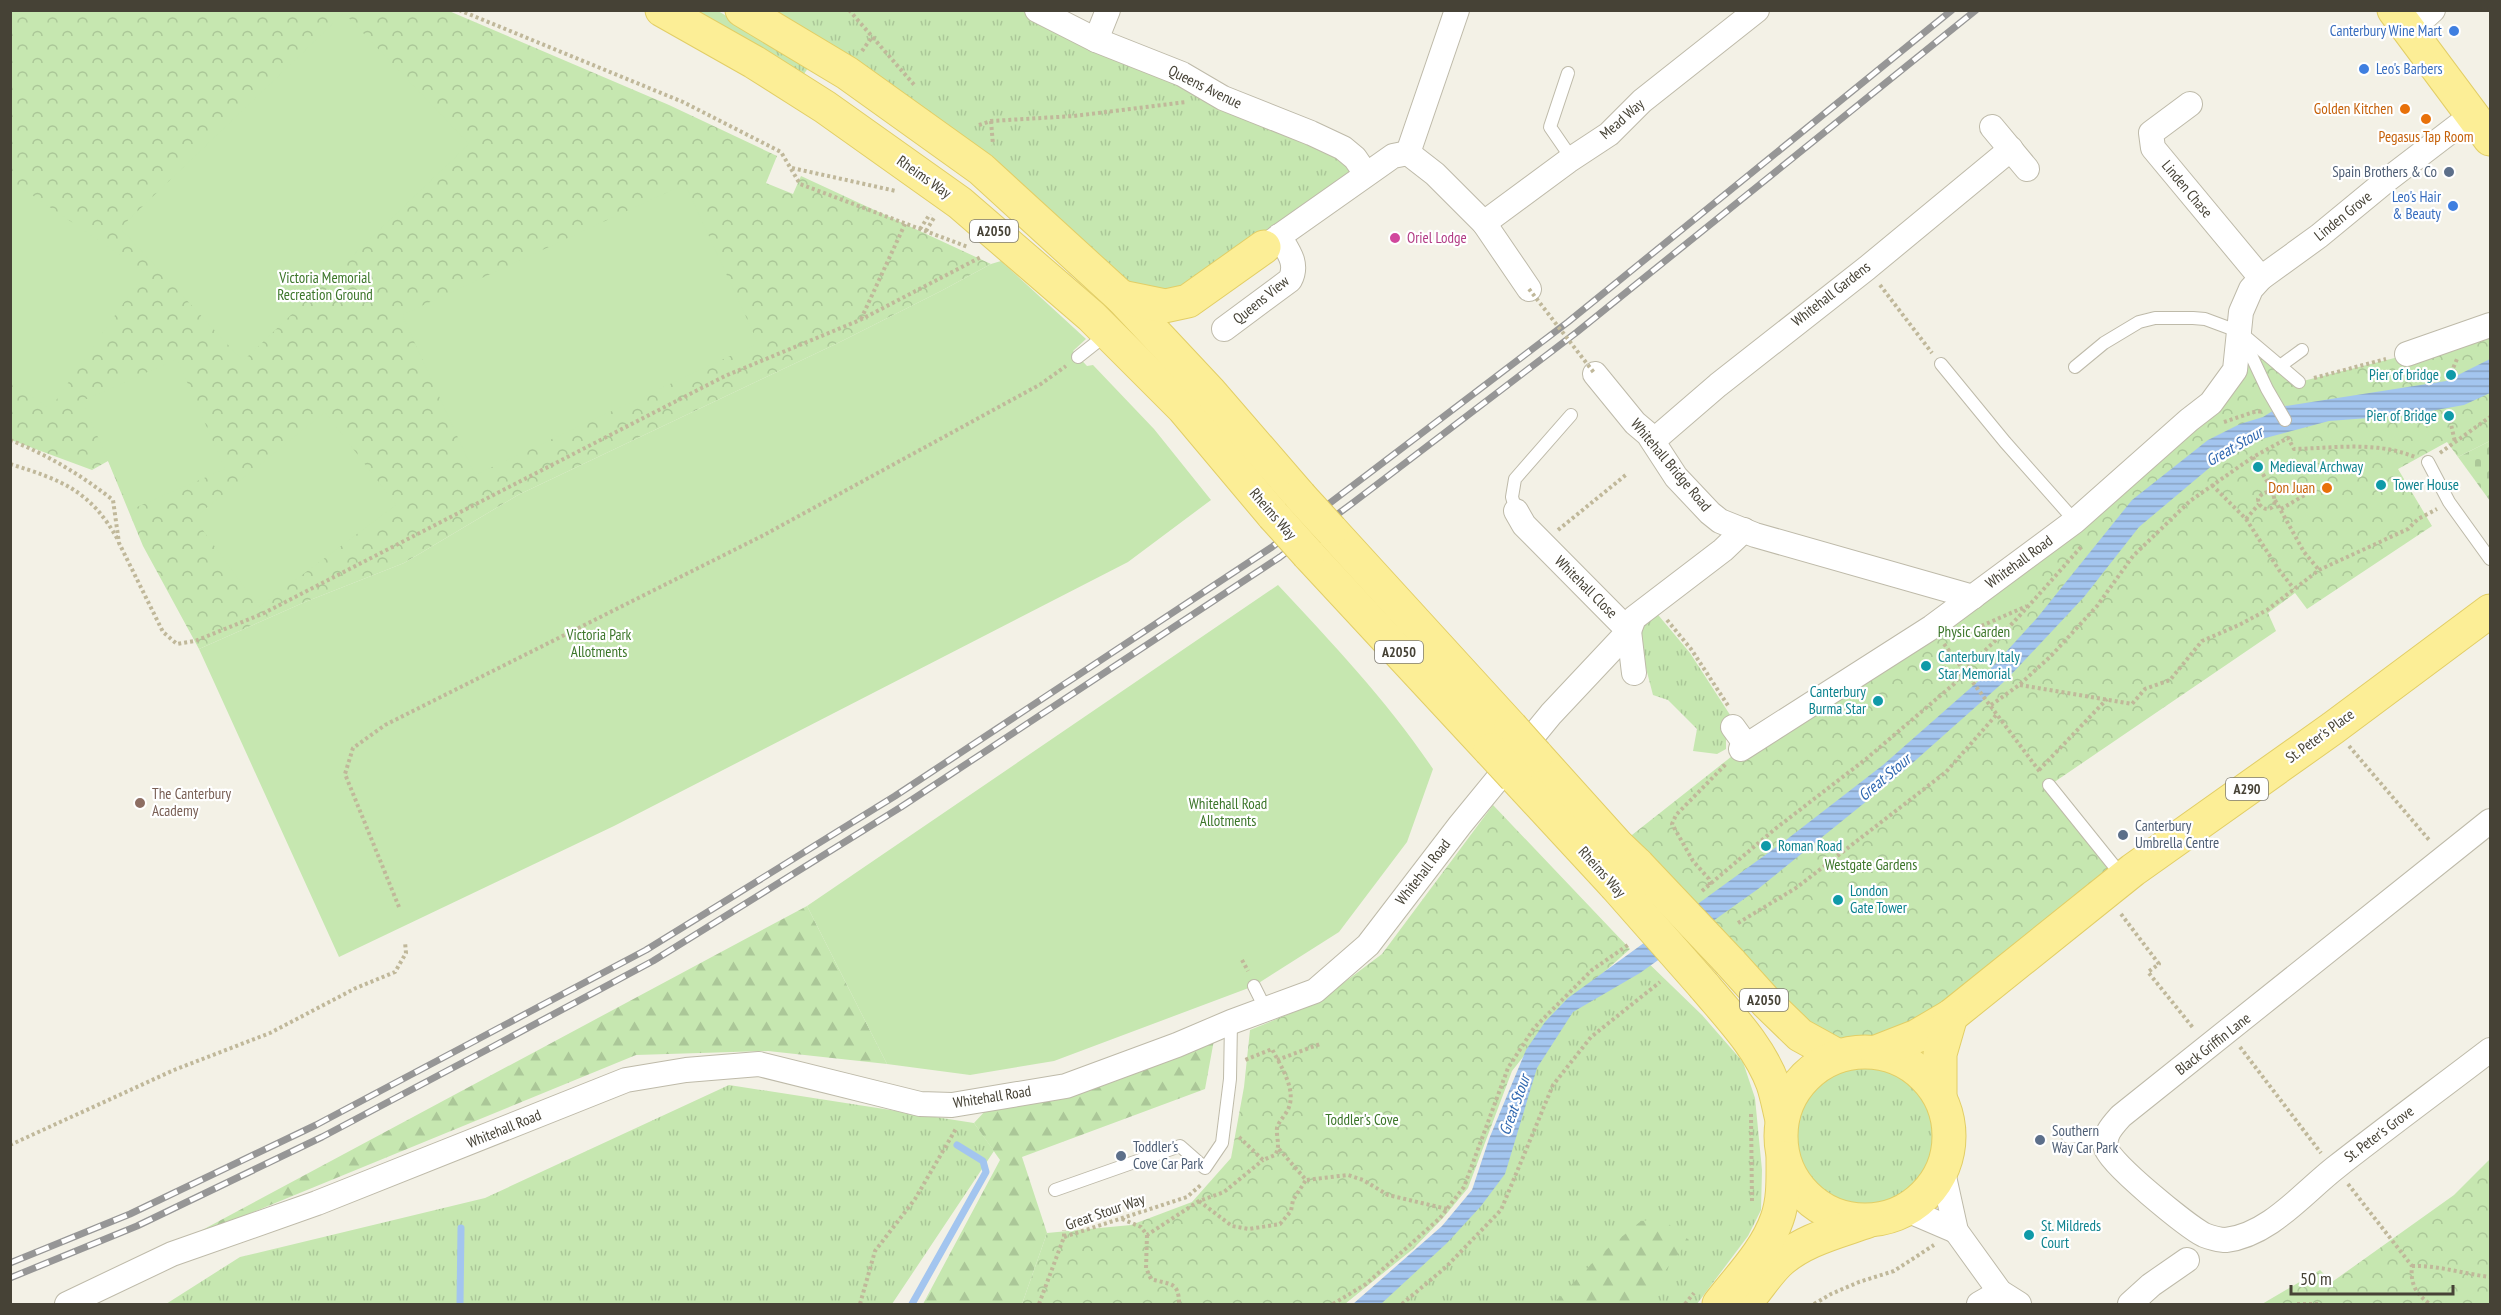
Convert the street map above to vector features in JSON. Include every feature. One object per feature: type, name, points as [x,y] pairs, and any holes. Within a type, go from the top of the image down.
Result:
[{"type":"main road","name":"Rheims Way","points":[[662,10],[754,62],[825,107],[960,203],[1108,334],[1183,408],[1308,554],[1501,739],[1626,875],[1704,986],[1762,1060],[1773,1084],[1782,1120]]},
{"type":"main road","name":"Rheims Way","points":[[742,10],[847,73],[981,169],[1121,297],[1210,392],[1332,530],[1501,739]]},
{"type":"main road","points":[[2413,17],[2481,127]]},
{"type":"main road","points":[[1121,297],[1165,306],[1188,301],[1271,241]]},
{"type":"main road","name":"St. Peter's Place","points":[[1876,1052],[1917,1036],[1951,1016],[2114,884],[2333,728],[2490,611]]},
{"type":"main road","name":"Rheims Way","points":[[1626,875],[1730,962],[1767,1004],[1800,1035],[1838,1056]]},
{"type":"main road","points":[[1940,1096],[1940,1054],[1951,1016]]},
{"type":"main road","points":[[1719,1305],[1760,1251],[1777,1220],[1782,1198],[1783,1156],[1780,1138],[1782,1120],[1789,1099],[1802,1080],[1818,1066],[1838,1056],[1857,1052],[1876,1052],[1902,1059],[1924,1074],[1940,1096],[1949,1120],[1950,1146],[1943,1172],[1928,1194],[1907,1210],[1888,1218],[1868,1221],[1821,1237],[1790,1254],[1778,1264],[1744,1305]]},
{"type":"main road","points":[[1783,1156],[1794,1182],[1814,1203],[1839,1217],[1868,1221]]},
{"type":"street","name":"Queens Avenue","points":[[1037,10],[1096,39],[1182,74],[1223,98],[1343,148],[1355,158],[1366,174]]},
{"type":"street","points":[[1096,39],[1108,10]]},
{"type":"street","points":[[1408,153],[1457,10]]},
{"type":"street","name":"Mead Way","points":[[1485,224],[1609,134],[1642,101],[1757,10]]},
{"type":"street","name":"Linden Chase","points":[[2190,104],[2151,133],[2153,148],[2261,278]]},
{"type":"street","points":[[1992,127],[2027,169]]},
{"type":"street","name":"Linden Grove","points":[[2240,332],[2241,312],[2252,289],[2261,278],[2319,236],[2387,180],[2481,127]]},
{"type":"street","name":"Whitehall Gardens","points":[[1653,441],[1718,385],[1867,267],[2010,149]]},
{"type":"street","points":[[1271,241],[1393,156],[1408,153],[1436,174],[1485,224],[1529,289]]},
{"type":"street","name":"Queens View","points":[[1224,329],[1290,280],[1294,272],[1294,263],[1271,241]]},
{"type":"street","points":[[2407,354],[2490,325]]},
{"type":"street","name":"Whitehall Road","points":[[1738,733],[1932,627],[1973,597],[2082,530],[2188,420],[2211,403],[2235,370],[2240,332]]},
{"type":"street","name":"Whitehall Bridge Road","points":[[1595,375],[1653,441],[1676,477],[1720,521],[1973,597]]},
{"type":"street","name":"Whitehall Close","points":[[1516,511],[1524,525],[1629,631],[1634,673]]},
{"type":"street","name":"Whitehall Road","points":[[67,1305],[172,1254],[317,1203],[626,1080],[686,1070],[759,1064],[920,1104],[952,1105],[1066,1086],[1315,990],[1368,945],[1446,842],[1551,714],[1629,631],[1634,618],[1654,605],[1723,550],[1744,530]]},
{"type":"street","name":"Black Griffin Lane","points":[[2105,1145],[2109,1130],[2121,1116],[2490,821]]},
{"type":"street","name":"St. Peter's Grove","points":[[2105,1145],[2109,1156],[2121,1168],[2204,1235],[2223,1240],[2248,1234],[2270,1222],[2334,1169],[2490,1050]]},
{"type":"street","points":[[1943,1172],[1956,1231],[2010,1298],[1979,1305]]},
{"type":"street","points":[[1907,1210],[1956,1231]]},
{"type":"street","points":[[2130,1305],[2151,1285],[2187,1260]]},
{"type":"lane","points":[[1568,73],[1550,128],[1572,159]]},
{"type":"lane","points":[[2075,367],[2104,343],[2139,322],[2155,318],[2205,319],[2240,332],[2299,382]]},
{"type":"lane","points":[[2240,332],[2267,389],[2285,420]]},
{"type":"lane","points":[[1077,357],[1108,334]]},
{"type":"lane","points":[[2280,366],[2302,350]]},
{"type":"lane","points":[[1941,364],[2082,530]]},
{"type":"lane","points":[[1516,511],[1512,497],[1515,479],[1571,415]]},
{"type":"lane","points":[[2428,462],[2449,502],[2490,559]]},
{"type":"lane","points":[[2049,785],[2114,884]]},
{"type":"lane","points":[[1254,986],[1266,1010]]},
{"type":"lane","points":[[1056,1190],[1180,1146],[1205,1168],[1222,1143],[1230,1065],[1231,1022]]},
{"type":"lane","points":[[2068,1137],[2080,1136],[2105,1145]]},
{"type":"path","points":[[10,464],[44,474],[78,491],[106,518],[163,632],[177,644],[195,641],[262,614],[725,376],[860,320],[987,254],[800,184],[781,152],[683,102],[459,10]]},
{"type":"path","points":[[979,125],[991,121],[1074,116],[1223,98]]},
{"type":"path","points":[[991,121],[993,148]]},
{"type":"path","points":[[791,168],[904,193]]},
{"type":"path","points":[[860,320],[904,224]]},
{"type":"path","points":[[1867,267],[1941,364]]},
{"type":"path","points":[[1529,289],[1595,375]]},
{"type":"path","points":[[2299,382],[2407,354]]},
{"type":"path","points":[[399,907],[345,774],[353,748],[384,725],[764,535],[1041,384],[1077,357]]},
{"type":"path","points":[[2216,427],[2226,421],[2257,411],[2264,412]]},
{"type":"path","points":[[1991,705],[2019,685],[2050,657],[2097,606],[2133,556],[2190,501],[2253,457],[2288,438],[2294,449],[2370,446],[2395,448],[2428,462],[2490,417]]},
{"type":"path","points":[[2450,420],[2455,442]]},
{"type":"path","points":[[10,440],[38,451],[82,476],[113,500],[119,543]]},
{"type":"path","points":[[2253,457],[2256,464]]},
{"type":"path","points":[[2259,469],[2304,552],[2319,570]]},
{"type":"path","points":[[1542,544],[1627,474]]},
{"type":"path","points":[[2212,485],[2246,519],[2294,589]]},
{"type":"path","points":[[2281,509],[2315,489]]},
{"type":"path","points":[[2246,519],[2259,504],[2258,499],[2262,494],[2267,492],[2273,494]]},
{"type":"path","points":[[2259,504],[2270,509],[2276,500]]},
{"type":"path","points":[[2019,685],[2132,704],[2145,689],[2170,680],[2202,641],[2248,620],[2319,570],[2408,529],[2418,519],[2449,502]]},
{"type":"path","points":[[1702,891],[1775,829],[1875,752],[1954,684],[1964,669],[1977,661],[2030,605],[2082,530]]},
{"type":"path","points":[[1654,605],[1691,649],[1738,733],[1676,815],[1672,824],[1678,838],[1710,885]]},
{"type":"path","points":[[1959,636],[2030,605]]},
{"type":"path","points":[[1951,639],[1942,641],[2049,785]]},
{"type":"path","points":[[2039,770],[2108,699]]},
{"type":"path","points":[[1737,923],[1796,888],[1946,772],[1997,714]]},
{"type":"path","points":[[2333,728],[2444,857]]},
{"type":"path","points":[[2114,884],[2159,964],[2148,972],[2209,1047]]},
{"type":"path","points":[[10,1145],[174,1070],[270,1033],[356,988],[395,972],[405,953],[405,942]]},
{"type":"path","points":[[1333,1305],[1366,1284],[1447,1209],[1464,1187],[1508,1068],[1534,1028],[1592,970],[1628,945]]},
{"type":"path","points":[[1402,1305],[1446,1267],[1501,1210],[1553,1085],[1591,1037],[1660,982]]},
{"type":"path","points":[[2228,1032],[2412,1266],[2410,1279],[2413,1286],[2430,1305]]},
{"type":"path","points":[[1277,1060],[1320,1044]]},
{"type":"path","points":[[1147,1235],[1199,1201],[1224,1192],[1263,1160],[1275,1155],[1279,1149],[1277,1126],[1290,1106],[1288,1083],[1272,1049],[1230,1065]]},
{"type":"path","points":[[860,1305],[874,1251],[915,1199],[973,1100]]},
{"type":"path","points":[[1750,1104],[1752,1212]]},
{"type":"path","points":[[1231,1130],[1263,1160]]},
{"type":"path","points":[[1279,1149],[1306,1180]]},
{"type":"path","points":[[1306,1180],[1348,1175],[1363,1179],[1388,1196],[1447,1209]]},
{"type":"path","points":[[1199,1201],[1232,1226],[1249,1229],[1280,1224],[1291,1211],[1293,1200],[1306,1180]]},
{"type":"path","name":"Great Stour Way","points":[[1040,1305],[1064,1237],[1187,1197]]},
{"type":"path","points":[[1121,1219],[1141,1227],[1147,1235],[1146,1268],[1152,1279],[1175,1287],[1179,1292],[1179,1305]]},
{"type":"path","points":[[1064,1230],[1064,1237]]},
{"type":"path","points":[[1814,1305],[1831,1294],[1894,1271],[1907,1262]]},
{"type":"path","points":[[2412,1266],[2426,1265],[2468,1275],[2490,1277]]},
{"type":"path","points":[[2297,1305],[2320,1305]]},
{"type":"green space","name":"Victoria Memorial Recreation Ground","points":[[10,11],[449,11],[669,105],[777,156],[766,183],[793,194],[801,176],[991,264],[840,342],[518,495],[404,563],[305,602],[199,649],[143,546],[108,461],[92,470],[11,440]]},
{"type":"green space","points":[[689,11],[718,11],[810,65],[802,77]]},
{"type":"green space","points":[[742,11],[1037,11],[1311,133],[1366,174],[1188,301],[1121,297],[1028,211]]},
{"type":"green space","points":[[344,13],[469,144],[243,361],[120,228]]},
{"type":"green space","points":[[10,180],[145,272],[50,409],[11,382]]},
{"type":"green space","points":[[685,184],[758,343],[475,475],[402,315]]},
{"type":"green space","name":"Victoria Park Allotments","points":[[1001,261],[1086,339],[1073,351],[1087,366],[1093,365],[1154,429],[1211,500],[1128,562],[614,826],[339,957],[199,649],[305,602],[404,563],[518,495],[840,342],[991,264]]},
{"type":"green space","name":"Westgate Gardens","points":[[2240,332],[2299,382],[2490,334],[2490,441],[2458,457],[2447,442],[2398,469],[2432,526],[2307,609],[2295,593],[2268,613],[2276,631],[2050,785],[2123,877],[1876,1052],[1857,1052],[1838,1056],[1618,846],[1741,749],[1845,682],[2211,403]]},
{"type":"green space","points":[[177,359],[225,469],[130,510],[82,401]]},
{"type":"green space","points":[[325,412],[396,505],[259,607],[194,518]]},
{"type":"green space","points":[[2490,441],[2490,501],[2458,457]]},
{"type":"green space","name":"Whitehall Road Allotments","points":[[1278,585],[1379,697],[1433,769],[1407,842],[1339,932],[1254,986],[1054,1061],[970,1075],[887,1064],[807,906]]},
{"type":"green space","name":"Physic Garden","points":[[2008,585],[2027,603],[1972,661],[1946,629]]},
{"type":"green space","points":[[1654,610],[1690,653],[1734,721],[1726,729],[1726,749],[1717,754],[1693,751],[1697,729],[1668,700],[1653,695],[1635,626]]},
{"type":"green space","name":"Toddler's Cove","points":[[1493,805],[1630,949],[1558,1013],[1512,1071],[1468,1188],[1443,1218],[1413,1249],[1345,1304],[1022,1304],[1047,1233],[1131,1225],[1192,1202],[1231,1158],[1244,1087],[1250,1030],[1318,1002],[1382,954]]},
{"type":"green space","points":[[807,906],[887,1064],[768,1051],[636,1055],[178,1243]]},
{"type":"green space","points":[[1641,956],[1702,1015],[1743,1062],[1755,1098],[1762,1170],[1761,1210],[1748,1236],[1697,1304],[1366,1304],[1483,1189],[1527,1067],[1563,1010]]},
{"type":"green space","points":[[1214,1040],[1205,1089],[1022,1157],[1047,1233],[1022,1304],[923,1304],[1000,1160],[974,1123],[986,1110]]},
{"type":"green space","points":[[1867,1062],[1895,1068],[1918,1084],[1934,1107],[1940,1135],[1934,1163],[1918,1186],[1895,1202],[1867,1208],[1839,1202],[1816,1186],[1800,1163],[1794,1135],[1800,1107],[1816,1084],[1839,1068]]},
{"type":"green space","points":[[729,1085],[974,1123],[994,1151],[892,1304],[166,1304],[240,1257],[485,1198]]},
{"type":"green space","points":[[2490,1159],[2490,1304],[2262,1304],[2320,1270],[2332,1282],[2454,1195]]},
{"type":"green space","points":[[1662,1219],[1689,1240],[1639,1304],[1553,1304],[1601,1254],[1641,1221]]},
{"type":"water","name":"Great Stour","points":[[2490,359],[2490,393],[2464,405],[2408,415],[2329,421],[2258,440],[2220,459],[2139,527],[2084,597],[2007,679],[1899,775],[1758,889],[1640,973],[1573,1012],[1537,1068],[1505,1174],[1481,1206],[1447,1243],[1381,1304],[1353,1304],[1442,1226],[1472,1190],[1489,1139],[1526,1050],[1545,1022],[1568,998],[1786,840],[1883,765],[1983,677],[2037,618],[2132,500],[2208,440],[2240,424],[2263,417],[2279,407],[2446,381]]},
{"type":"waterway","points":[[912,1304],[986,1172],[983,1161],[957,1145]]},
{"type":"waterway","points":[[460,1304],[461,1228]]},
{"type":"railway","points":[[10,1263],[130,1214],[316,1125],[646,950],[895,796],[1272,547],[1568,322],[1952,10]]},
{"type":"railway","points":[[10,1278],[137,1226],[322,1137],[653,961],[901,807],[1280,557],[1577,332],[1976,10]]},
{"type":"place","name":"Canterbury Wine Mart","points":[[2454,31]]},
{"type":"place","name":"Leo's Barbers","points":[[2364,69]]},
{"type":"place","name":"Golden Kitchen","points":[[2405,109]]},
{"type":"place","name":"Pegasus Tap Room","points":[[2426,119]]},
{"type":"place","name":"Spain Brothers & Co","points":[[2449,172]]},
{"type":"place","name":"Leo's Hair & Beauty","points":[[2453,206]]},
{"type":"place","name":"Oriel Lodge","points":[[1395,238]]},
{"type":"place","name":"Pier of bridge","points":[[2451,375]]},
{"type":"place","name":"Pier of Bridge","points":[[2449,416]]},
{"type":"place","name":"Medieval Archway","points":[[2258,467]]},
{"type":"place","name":"Tower House","points":[[2381,485]]},
{"type":"place","name":"Don Juan","points":[[2327,488]]},
{"type":"place","name":"Canterbury Italy Star Memorial","points":[[1926,666]]},
{"type":"place","name":"Canterbury Burma Star","points":[[1878,701]]},
{"type":"place","name":"The Canterbury Academy","points":[[140,803]]},
{"type":"place","name":"Canterbury Umbrella Centre","points":[[2123,835]]},
{"type":"place","name":"Roman Road","points":[[1766,846]]},
{"type":"place","name":"London Gate Tower","points":[[1838,900]]},
{"type":"place","name":"Southern Way Car Park","points":[[2040,1140]]},
{"type":"place","name":"Toddler's Cove Car Park","points":[[1121,1156]]},
{"type":"place","name":"St. Mildreds Court","points":[[2029,1235]]}]
